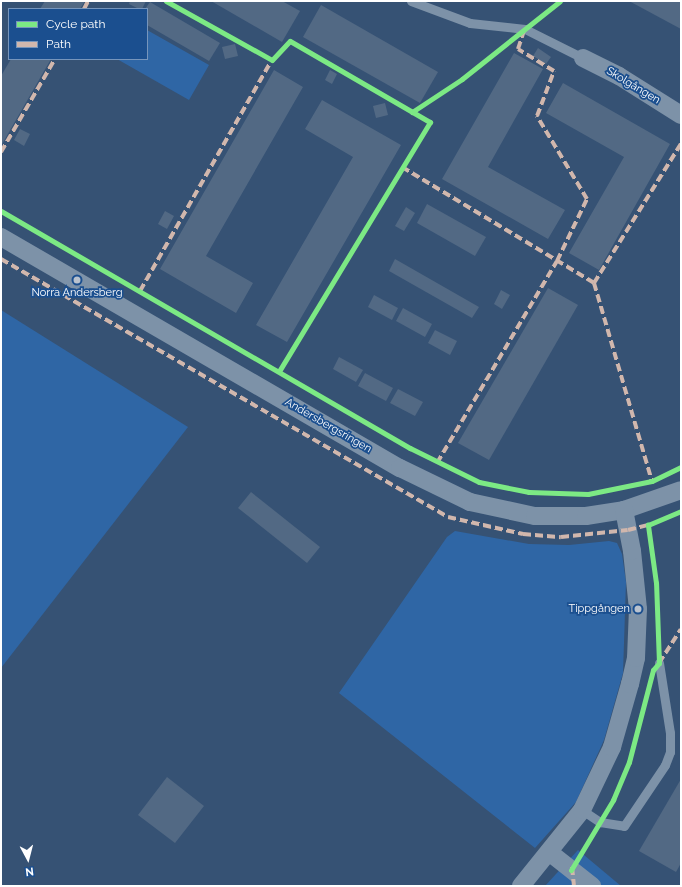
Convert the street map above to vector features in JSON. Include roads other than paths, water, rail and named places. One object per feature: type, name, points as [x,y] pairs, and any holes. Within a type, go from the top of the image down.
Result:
[{"type":"street","name":"Skolgången","points":[[583,58],[619,76],[681,115]]},
{"type":"street","name":"Andersbergsringen","points":[[1,237],[441,490],[470,502],[535,516],[586,516],[624,510],[681,490]]},
{"type":"street","points":[[521,886],[582,810],[612,747],[636,658],[638,621],[636,577],[624,510]]},
{"type":"street","points":[[549,852],[592,886]]},
{"type":"lane","points":[[412,1],[470,23],[525,29],[583,58]]},
{"type":"lane","points":[[582,810],[600,822],[612,826],[624,826],[665,765],[670,752],[670,733],[659,663]]},
{"type":"place","name":"Norra Andersberg","points":[[77,280]]},
{"type":"place","name":"Tippgången","points":[[638,609]]}]
